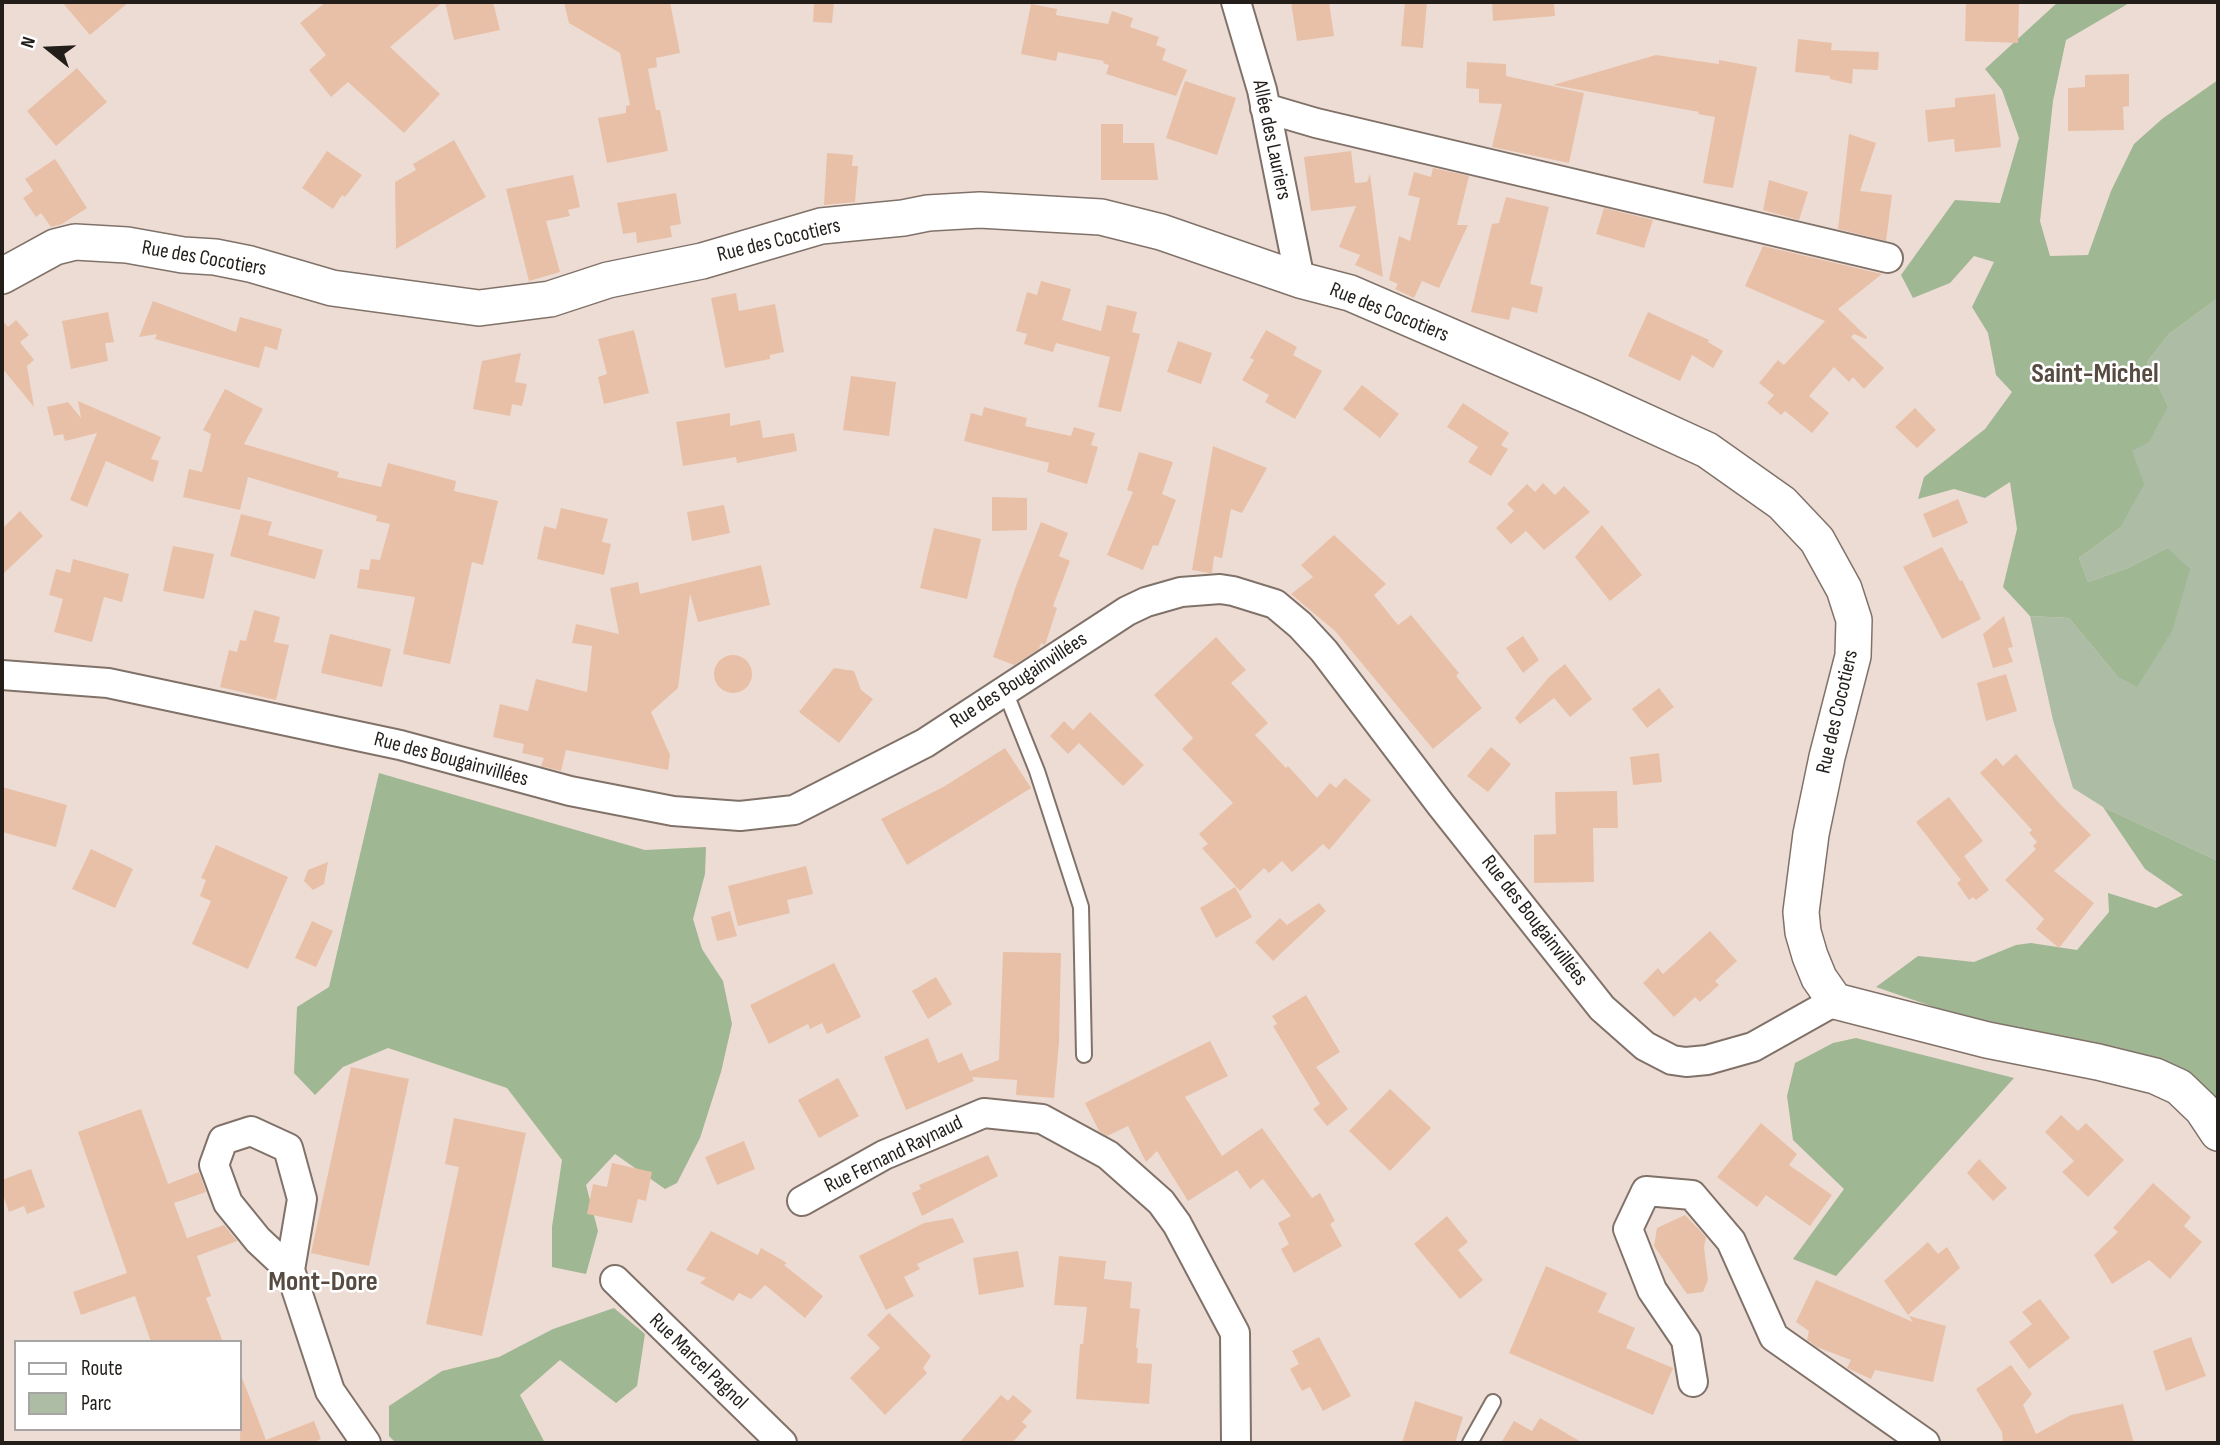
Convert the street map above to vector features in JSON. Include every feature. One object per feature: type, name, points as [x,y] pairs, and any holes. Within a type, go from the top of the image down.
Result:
[{"type":"street","name":"Allée des Lauriers","points":[[1236,2],[1262,90],[1300,280]]},
{"type":"street","points":[[1265,108],[1316,123],[1888,258]]},
{"type":"street","name":"Rue des Cocotiers","points":[[2,276],[55,247],[75,242],[127,245],[250,264],[332,288],[479,309],[550,299],[608,280],[702,261],[821,226],[980,210],[1101,217],[1161,232],[1300,280],[1350,293],[1707,450],[1782,503],[1817,540],[1844,589],[1854,620],[1853,656],[1827,757],[1811,834],[1801,912],[1810,956],[1819,978],[1835,1001]]},
{"type":"street","name":"Rue des Bougainvillées","points":[[2,676],[108,683],[400,746],[570,792],[673,811],[740,816],[794,810],[925,743],[1127,611],[1146,602],[1181,592],[1220,589],[1275,604],[1300,625],[1324,651],[1441,805],[1602,1008],[1645,1046],[1672,1059],[1686,1062],[1717,1058],[1753,1047],[1835,1001]]},
{"type":"street","points":[[1835,1001],[1987,1040],[2155,1076],[2179,1087],[2202,1109],[2218,1133]]},
{"type":"street","name":"Rue Fernand Raynaud","points":[[802,1200],[884,1155],[984,1113],[1042,1119],[1108,1156],[1161,1202],[1177,1224],[1235,1333],[1236,1443]]},
{"type":"street","points":[[290,1270],[258,1240],[228,1203],[214,1165],[223,1140],[251,1131],[288,1148],[302,1199],[290,1270],[330,1391],[366,1443]]},
{"type":"street","points":[[1693,1382],[1686,1340],[1653,1290],[1628,1229],[1646,1191],[1692,1195],[1731,1241],[1774,1337],[1925,1443]]},
{"type":"street","name":"Rue Marcel Pagnol","points":[[615,1280],[782,1443]]},
{"type":"lane","points":[[1005,691],[1037,771],[1081,907],[1084,1055]]},
{"type":"lane","points":[[1470,1443],[1493,1402]]},
{"type":"green space","points":[[2058,2],[2131,2],[2066,40],[2053,101],[2040,221],[2050,256],[2088,255],[2111,191],[2134,144],[2162,119],[2218,80],[2218,298],[2169,334],[2147,362],[2168,406],[2149,442],[2132,451],[2144,484],[2120,528],[2079,558],[2088,582],[2128,568],[2167,548],[2190,569],[2172,631],[2137,687],[2117,676],[2069,618],[2030,616],[2003,587],[2017,529],[2010,482],[1985,498],[1954,489],[1918,499],[1924,477],[1985,429],[2012,392],[1996,375],[1988,333],[1972,307],[1994,262],[1974,256],[1950,283],[1913,298],[1901,275],[1955,200],[2000,203],[2019,138],[2002,90],[1985,69]]},
{"type":"green space","points":[[2218,298],[2218,861],[2103,807],[2073,788],[2053,720],[2030,616],[2069,618],[2117,676],[2167,548],[2128,568],[2088,582],[2079,558],[2120,528],[2132,451],[2168,406],[2147,362],[2169,334]]},
{"type":"green space","points":[[379,773],[645,850],[706,847],[705,874],[693,919],[702,949],[723,981],[732,1024],[721,1072],[700,1138],[677,1183],[665,1189],[615,1154],[586,1185],[598,1231],[586,1274],[552,1267],[552,1227],[562,1160],[507,1088],[388,1048],[343,1067],[315,1095],[294,1073],[297,1007],[329,987]]},
{"type":"green space","points":[[2103,807],[2218,861],[2218,1105],[1876,987],[1918,956],[1974,962],[2016,945],[2031,943],[2077,950],[2109,912],[2108,893],[2156,908],[2183,895],[2145,869]]},
{"type":"green space","points":[[1856,1038],[2014,1078],[1836,1276],[1793,1259],[1844,1189],[1793,1140],[1787,1096],[1795,1063],[1833,1043]]},
{"type":"green space","points":[[614,1308],[645,1334],[637,1386],[616,1403],[560,1360],[520,1395],[545,1443],[396,1443],[389,1436],[389,1406],[442,1371],[499,1357],[553,1329]]},
{"type":"building","points":[[62,2],[129,2],[90,35]]},
{"type":"building","points":[[326,2],[443,2],[390,47],[440,94],[404,133],[348,82],[331,97],[309,70],[326,55],[300,23]]},
{"type":"building","points":[[445,2],[493,2],[500,30],[454,40]]},
{"type":"building","points":[[564,2],[670,2],[680,53],[656,58],[657,67],[648,69],[668,151],[607,163],[598,118],[626,113],[626,106],[630,105],[620,53],[569,23]]},
{"type":"building","points":[[814,2],[834,2],[832,23],[813,22]]},
{"type":"building","points":[[1291,2],[1329,2],[1334,36],[1297,41]]},
{"type":"building","points":[[1405,2],[1427,2],[1423,48],[1401,46]]},
{"type":"building","points":[[1492,2],[1554,2],[1555,16],[1493,21]]},
{"type":"building","points":[[1966,2],[2019,2],[2018,43],[1965,41]]},
{"type":"building","points":[[1031,4],[1057,9],[1056,15],[1108,24],[1112,11],[1133,18],[1130,27],[1159,37],[1156,45],[1166,49],[1162,60],[1187,70],[1176,96],[1106,74],[1109,65],[1103,63],[1104,61],[1058,52],[1056,61],[1021,54]]},
{"type":"building","points":[[1798,39],[1832,43],[1831,50],[1879,52],[1878,70],[1853,69],[1852,84],[1830,79],[1830,76],[1795,72]]},
{"type":"building","points":[[1656,55],[1719,64],[1719,60],[1757,67],[1733,188],[1703,183],[1715,117],[1553,85]]},
{"type":"building","points":[[1467,62],[1506,64],[1506,76],[1584,93],[1569,163],[1492,147],[1502,104],[1479,103],[1479,89],[1466,88]]},
{"type":"building","points":[[77,68],[107,102],[56,146],[27,111]]},
{"type":"building","points":[[2129,74],[2129,106],[2123,107],[2124,130],[2068,131],[2068,88],[2085,87],[2085,75]]},
{"type":"building","points":[[1185,81],[1236,98],[1217,155],[1166,138]]},
{"type":"building","points":[[1995,94],[2001,147],[1955,152],[1954,139],[1928,142],[1925,110],[1955,107],[1955,98]]},
{"type":"building","points":[[1101,124],[1123,124],[1123,143],[1154,143],[1158,180],[1101,180]]},
{"type":"building","points":[[1849,134],[1876,143],[1860,191],[1892,195],[1886,241],[1838,229]]},
{"type":"building","points":[[454,140],[486,197],[396,249],[395,182],[416,170],[413,164]]},
{"type":"building","points":[[327,151],[362,175],[345,197],[342,195],[333,209],[302,188]]},
{"type":"building","points":[[1351,151],[1355,183],[1367,182],[1370,174],[1383,277],[1355,265],[1360,255],[1339,247],[1356,206],[1311,211],[1304,157]]},
{"type":"building","points":[[827,153],[853,155],[852,166],[858,166],[855,202],[824,205]]},
{"type":"building","points":[[55,159],[87,208],[62,224],[51,227],[41,213],[36,217],[23,198],[33,191],[25,179]]},
{"type":"building","points":[[1433,168],[1469,176],[1457,225],[1468,225],[1439,288],[1422,281],[1414,298],[1395,289],[1398,284],[1389,280],[1399,236],[1410,241],[1420,198],[1408,195],[1414,172],[1431,177]]},
{"type":"building","points":[[573,175],[580,207],[568,210],[570,216],[546,221],[560,272],[529,281],[506,189]]},
{"type":"building","points":[[1769,180],[1808,192],[1799,220],[1763,210]]},
{"type":"building","points":[[676,193],[681,224],[670,226],[672,237],[637,243],[636,232],[623,234],[617,203]]},
{"type":"building","points":[[1506,197],[1549,207],[1530,284],[1543,287],[1537,313],[1512,307],[1509,320],[1471,312],[1492,224],[1499,223]]},
{"type":"building","points":[[1604,208],[1653,220],[1644,248],[1596,234]]},
{"type":"building","points":[[1763,246],[1882,274],[1838,309],[1867,337],[1866,339],[1854,334],[1851,337],[1884,368],[1864,389],[1853,377],[1849,382],[1834,367],[1809,396],[1829,413],[1812,433],[1785,411],[1781,415],[1767,403],[1774,395],[1759,383],[1778,360],[1784,365],[1825,321],[1745,286]]},
{"type":"building","points":[[1041,281],[1071,289],[1062,320],[1101,331],[1107,305],[1137,312],[1132,332],[1140,334],[1121,412],[1098,407],[1110,357],[1056,343],[1053,352],[1024,344],[1027,334],[1016,331],[1027,292],[1037,295]]},
{"type":"building","points":[[736,293],[739,311],[775,304],[784,352],[770,355],[770,359],[725,368],[711,298]]},
{"type":"building","points":[[153,301],[236,332],[240,317],[282,329],[277,350],[265,346],[259,368],[155,339],[157,334],[139,337]]},
{"type":"building","points":[[108,312],[114,342],[105,343],[108,361],[71,369],[62,321]]},
{"type":"building","points":[[1648,312],[1709,340],[1708,342],[1723,351],[1713,368],[1692,355],[1680,381],[1628,356]]},
{"type":"building","points":[[2,320],[8,327],[16,320],[29,335],[20,342],[34,360],[27,366],[34,407],[2,368]]},
{"type":"building","points":[[634,330],[649,393],[604,404],[598,377],[607,374],[598,339]]},
{"type":"building","points":[[1266,330],[1297,347],[1293,355],[1322,371],[1295,419],[1265,402],[1269,395],[1242,380],[1254,360],[1250,358]]},
{"type":"building","points":[[1178,341],[1212,353],[1201,384],[1167,372]]},
{"type":"building","points":[[521,353],[515,382],[527,384],[522,406],[512,404],[510,416],[473,409],[482,361]]},
{"type":"building","points":[[851,376],[896,382],[889,436],[843,430]]},
{"type":"building","points":[[1362,385],[1399,414],[1380,438],[1343,409]]},
{"type":"building","points":[[225,389],[263,409],[244,444],[339,472],[337,477],[381,487],[388,463],[456,481],[454,491],[498,501],[483,565],[472,562],[450,664],[403,654],[415,597],[357,588],[360,569],[369,570],[371,559],[380,560],[390,524],[376,521],[377,516],[248,477],[240,510],[183,497],[189,469],[202,472],[211,434],[203,430]]},
{"type":"building","points":[[78,401],[161,437],[151,459],[159,461],[153,482],[106,461],[87,507],[70,500],[97,433],[65,441],[63,434],[54,436],[47,407],[68,402],[81,418]]},
{"type":"building","points":[[1463,403],[1509,433],[1501,445],[1508,449],[1491,476],[1468,462],[1478,447],[1447,427]]},
{"type":"building","points":[[984,407],[1027,418],[1025,426],[1071,436],[1074,427],[1095,433],[1091,445],[1098,447],[1087,484],[1047,472],[1049,463],[964,441],[971,413],[982,416]]},
{"type":"building","points":[[1915,408],[1936,430],[1917,448],[1895,427]]},
{"type":"building","points":[[730,413],[730,426],[760,420],[763,438],[794,433],[797,451],[737,463],[736,457],[683,466],[676,422]]},
{"type":"building","points":[[1213,446],[1267,468],[1242,513],[1231,509],[1222,558],[1214,556],[1212,573],[1209,573],[1192,570]]},
{"type":"building","points":[[1139,452],[1173,462],[1162,494],[1176,500],[1158,546],[1153,545],[1143,570],[1107,555],[1133,492],[1127,490]]},
{"type":"building","points":[[1543,483],[1555,495],[1564,486],[1590,512],[1544,550],[1526,531],[1511,544],[1496,528],[1514,511],[1507,504],[1527,484],[1535,492]]},
{"type":"building","points":[[992,497],[1027,498],[1027,530],[992,531]]},
{"type":"building","points":[[1958,499],[1968,523],[1933,538],[1923,514]]},
{"type":"building","points":[[724,505],[730,533],[692,541],[687,512]]},
{"type":"building","points":[[561,508],[608,519],[602,542],[611,544],[604,575],[537,559],[544,526],[556,529]]},
{"type":"building","points":[[20,511],[43,536],[2,575],[2,529]]},
{"type":"building","points":[[241,514],[272,522],[268,535],[323,550],[315,579],[230,556]]},
{"type":"building","points":[[1041,522],[1068,533],[1059,556],[1070,561],[1053,606],[1057,608],[1045,645],[1041,643],[1039,649],[1014,665],[993,657],[1016,586]]},
{"type":"building","points":[[1602,525],[1642,575],[1610,601],[1575,557]]},
{"type":"building","points":[[934,528],[981,539],[967,599],[920,588]]},
{"type":"building","points":[[1334,535],[1386,584],[1374,595],[1398,625],[1411,615],[1459,673],[1456,676],[1482,708],[1433,749],[1335,631],[1291,594],[1313,577],[1301,565]]},
{"type":"building","points":[[173,546],[214,554],[204,599],[163,591]]},
{"type":"building","points":[[1942,547],[1981,619],[1942,639],[1903,567]]},
{"type":"building","points":[[73,559],[129,574],[122,602],[104,597],[92,642],[54,632],[63,599],[49,595],[56,569],[70,573]]},
{"type":"building","points":[[761,565],[770,605],[698,622],[690,594],[678,688],[651,712],[670,755],[668,770],[566,750],[561,771],[541,766],[544,758],[522,753],[524,744],[493,737],[500,704],[528,711],[536,679],[587,692],[592,646],[572,643],[576,624],[619,634],[610,588],[638,582],[640,594]]},
{"type":"building","points":[[254,610],[280,617],[274,642],[289,645],[276,700],[220,687],[229,650],[237,652],[240,640],[246,641]]},
{"type":"building","points":[[2004,616],[2013,647],[2008,648],[2013,662],[1993,668],[1983,634]]},
{"type":"building","points":[[330,634],[391,649],[382,687],[321,673]]},
{"type":"building","points":[[1523,636],[1539,660],[1523,673],[1506,648]]},
{"type":"building","points":[[1216,637],[1246,670],[1231,683],[1268,723],[1255,735],[1286,768],[1288,766],[1317,798],[1330,783],[1336,788],[1345,778],[1371,800],[1329,850],[1323,844],[1292,872],[1282,861],[1269,873],[1264,868],[1240,891],[1202,848],[1208,844],[1199,834],[1233,803],[1182,749],[1193,738],[1154,695]]},
{"type":"building","points":[[733,655],[746,661],[752,674],[746,687],[733,693],[720,687],[714,674],[720,661]]},
{"type":"building","points":[[1565,664],[1592,699],[1570,717],[1554,698],[1520,724],[1515,718],[1549,677]]},
{"type":"building","points":[[834,668],[854,671],[861,690],[873,699],[839,743],[799,712]]},
{"type":"building","points":[[2006,674],[2017,711],[1986,721],[1977,683]]},
{"type":"building","points":[[1659,688],[1674,707],[1647,728],[1632,709]]},
{"type":"building","points":[[1090,712],[1144,765],[1123,786],[1079,743],[1068,754],[1050,736],[1064,721],[1073,730]]},
{"type":"building","points":[[1491,747],[1511,764],[1488,792],[1467,776]]},
{"type":"building","points":[[1005,748],[1031,788],[907,865],[881,819],[945,786]]},
{"type":"building","points":[[1659,753],[1662,782],[1633,785],[1630,757]]},
{"type":"building","points":[[2016,754],[2091,835],[2054,871],[2094,903],[2059,948],[2036,929],[2044,919],[2005,880],[2036,849],[2033,846],[2037,842],[2029,833],[2032,830],[1980,773],[1996,758],[2003,766]]},
{"type":"building","points":[[2,787],[67,805],[56,847],[2,832]]},
{"type":"building","points":[[1617,791],[1618,828],[1593,828],[1594,882],[1534,883],[1534,835],[1556,834],[1555,792]]},
{"type":"building","points":[[1949,797],[1983,841],[1964,856],[1989,890],[1976,900],[1973,897],[1969,900],[1957,883],[1961,880],[1916,822]]},
{"type":"building","points":[[216,845],[288,877],[248,969],[192,944],[211,901],[200,896],[206,880],[201,878]]},
{"type":"building","points":[[91,849],[133,869],[115,908],[72,889]]},
{"type":"building","points":[[328,862],[324,884],[313,890],[304,881],[308,870]]},
{"type":"building","points":[[806,866],[813,894],[787,900],[790,913],[738,926],[728,886]]},
{"type":"building","points":[[1235,887],[1252,917],[1216,938],[1200,908]]},
{"type":"building","points":[[1319,903],[1326,911],[1273,961],[1255,942],[1280,918],[1287,925]]},
{"type":"building","points":[[730,911],[737,936],[717,941],[711,917]]},
{"type":"building","points":[[312,921],[333,931],[316,967],[295,958]]},
{"type":"building","points":[[1710,931],[1737,961],[1715,981],[1719,985],[1700,1002],[1695,997],[1674,1017],[1643,983],[1658,968],[1663,974]]},
{"type":"building","points":[[1003,952],[1061,953],[1059,1042],[1054,1098],[1016,1095],[1017,1080],[972,1077],[974,1081],[906,1110],[884,1057],[928,1038],[938,1063],[962,1053],[970,1071],[999,1060]]},
{"type":"building","points":[[834,963],[861,1017],[827,1034],[822,1023],[810,1029],[808,1024],[769,1044],[750,1005]]},
{"type":"building","points":[[936,977],[952,1004],[928,1019],[912,991]]},
{"type":"building","points":[[1306,995],[1340,1052],[1316,1067],[1348,1109],[1327,1126],[1313,1109],[1320,1104],[1273,1026],[1277,1024],[1272,1016]]},
{"type":"building","points":[[1210,1041],[1228,1076],[1185,1097],[1222,1156],[1262,1128],[1312,1198],[1320,1193],[1335,1221],[1330,1224],[1342,1246],[1294,1273],[1281,1249],[1289,1244],[1278,1223],[1291,1216],[1263,1179],[1250,1189],[1237,1170],[1188,1201],[1157,1151],[1146,1162],[1128,1126],[1107,1136],[1099,1131],[1085,1103]]},
{"type":"building","points":[[351,1067],[409,1079],[369,1266],[311,1253]]},
{"type":"building","points":[[838,1078],[859,1116],[819,1138],[798,1100]]},
{"type":"building","points":[[1390,1089],[1431,1128],[1390,1171],[1349,1131]]},
{"type":"building","points":[[141,1109],[168,1184],[199,1172],[206,1192],[174,1203],[187,1238],[224,1225],[237,1241],[197,1256],[211,1296],[206,1298],[222,1340],[150,1340],[135,1296],[81,1315],[73,1292],[127,1273],[78,1132]]},
{"type":"building","points":[[2061,1115],[2078,1131],[2086,1123],[2124,1160],[2088,1197],[2062,1172],[2074,1161],[2045,1132]]},
{"type":"building","points":[[454,1118],[526,1133],[482,1336],[426,1324],[459,1167],[445,1164]]},
{"type":"building","points":[[1761,1123],[1797,1154],[1789,1165],[1832,1195],[1810,1226],[1766,1195],[1757,1207],[1717,1177]]},
{"type":"building","points":[[744,1141],[755,1169],[717,1185],[705,1157]]},
{"type":"building","points":[[988,1155],[998,1176],[922,1216],[912,1193],[921,1189],[919,1185]]},
{"type":"building","points":[[1979,1159],[2007,1188],[1993,1201],[1967,1173]]},
{"type":"building","points":[[612,1163],[652,1172],[646,1201],[638,1199],[632,1223],[587,1214],[593,1184],[607,1187]]},
{"type":"building","points":[[31,1169],[45,1207],[27,1214],[24,1206],[9,1212],[2,1192],[2,1180]]},
{"type":"building","points":[[2153,1183],[2191,1217],[2184,1226],[2202,1242],[2170,1279],[2149,1260],[2112,1284],[2094,1255],[2118,1232],[2113,1228]]},
{"type":"building","points":[[1685,1215],[1706,1237],[1704,1247],[1708,1280],[1703,1292],[1687,1294],[1654,1246],[1657,1228]]},
{"type":"building","points":[[1447,1216],[1468,1242],[1458,1250],[1483,1280],[1460,1299],[1414,1244]]},
{"type":"building","points":[[953,1218],[964,1242],[917,1264],[920,1269],[904,1277],[914,1296],[886,1310],[859,1256],[924,1223]]},
{"type":"building","points":[[711,1231],[758,1255],[761,1248],[787,1263],[784,1265],[823,1296],[805,1318],[765,1285],[751,1299],[739,1293],[733,1301],[700,1283],[706,1278],[686,1270]]},
{"type":"building","points":[[1928,1242],[1938,1254],[1947,1247],[1960,1268],[1908,1315],[1884,1281]]},
{"type":"building","points":[[1018,1251],[1024,1287],[979,1295],[973,1258]]},
{"type":"building","points":[[1059,1256],[1106,1261],[1104,1279],[1132,1282],[1130,1308],[1140,1309],[1137,1363],[1152,1364],[1149,1404],[1076,1399],[1080,1344],[1083,1344],[1087,1307],[1054,1305]]},
{"type":"building","points":[[1546,1266],[1607,1293],[1598,1312],[1635,1328],[1626,1348],[1673,1368],[1653,1415],[1509,1353]]},
{"type":"building","points":[[1816,1280],[1913,1322],[1909,1316],[1946,1326],[1933,1382],[1875,1370],[1871,1379],[1847,1368],[1851,1360],[1817,1347],[1807,1340],[1809,1331],[1796,1322]]},
{"type":"building","points":[[2040,1299],[2070,1338],[2029,1369],[2009,1342],[2032,1324],[2022,1312]]},
{"type":"building","points":[[889,1313],[931,1356],[923,1368],[927,1373],[885,1415],[850,1378],[880,1348],[867,1335]]},
{"type":"building","points":[[1319,1337],[1351,1396],[1323,1411],[1310,1387],[1302,1391],[1290,1369],[1299,1364],[1292,1351]]},
{"type":"building","points":[[2191,1337],[2206,1376],[2166,1391],[2153,1351]]},
{"type":"building","points":[[2011,1365],[2032,1394],[2023,1405],[2036,1434],[2071,1415],[2123,1404],[2134,1443],[2003,1443],[2002,1432],[1976,1389]]},
{"type":"building","points":[[242,1378],[266,1440],[314,1421],[321,1439],[311,1443],[240,1443]]},
{"type":"building","points":[[1001,1395],[1008,1401],[1013,1395],[1032,1411],[1022,1422],[1027,1426],[1012,1443],[959,1443]]},
{"type":"building","points":[[1415,1401],[1463,1417],[1455,1443],[1402,1443]]},
{"type":"building","points":[[1540,1418],[1583,1443],[1501,1443],[1514,1421],[1532,1431]]},
{"type":"district","name":"Saint-Michel","points":[[2095,375]]},
{"type":"district","name":"Mont-Dore","points":[[323,1283]]}]
